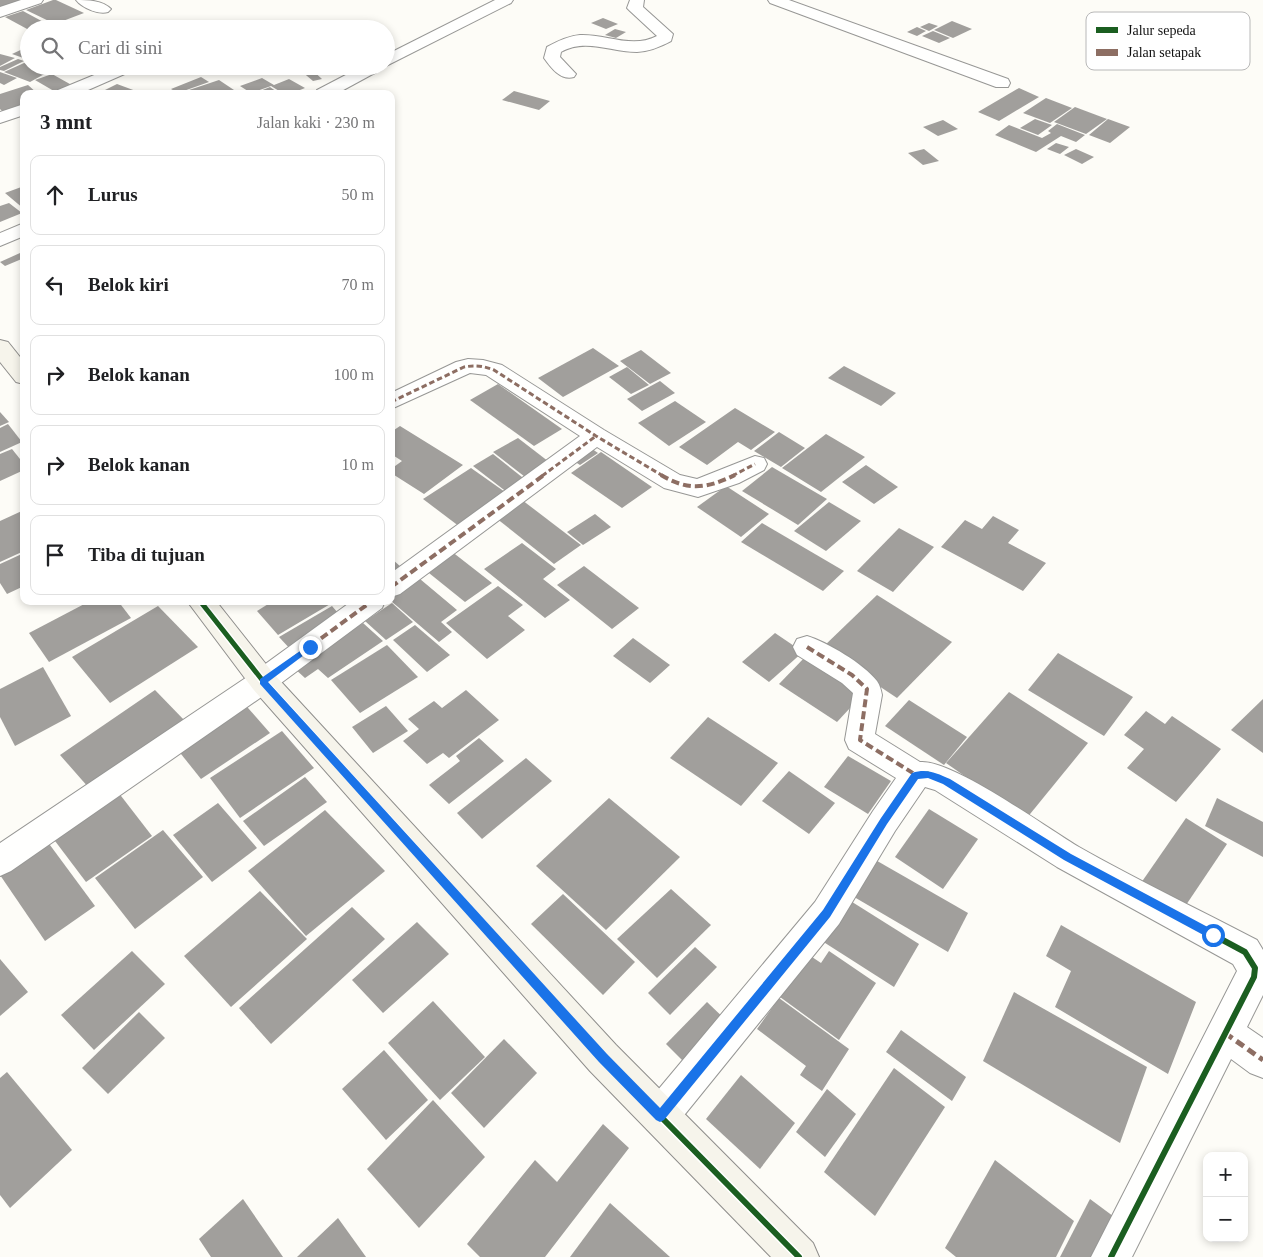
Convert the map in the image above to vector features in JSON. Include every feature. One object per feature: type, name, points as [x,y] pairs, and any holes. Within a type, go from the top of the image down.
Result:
[{"type":"street","points":[[0,12],[36,0]]},
{"type":"street","points":[[83,0],[103,9]]},
{"type":"street","points":[[395,56],[506,0]]},
{"type":"street","points":[[568,74],[552,58],[553,50],[564,44],[580,40],[644,48],[665,38],[665,34],[635,8],[637,0]]},
{"type":"street","points":[[775,0],[1002,83]]},
{"type":"street","points":[[73,90],[109,75]]},
{"type":"street","points":[[331,90],[359,75]]},
{"type":"street","points":[[0,118],[20,110]]},
{"type":"street","points":[[0,240],[20,231]]},
{"type":"street","points":[[0,347],[20,372]]},
{"type":"street","points":[[395,400],[464,367],[473,364],[479,365],[494,370],[596,436],[673,482],[684,486],[698,488],[712,484],[755,464]]},
{"type":"street","points":[[395,584],[596,436]]},
{"type":"street","points":[[203,605],[263,681],[603,1058],[795,1256]]},
{"type":"street","points":[[0,861],[263,681],[367,605]]},
{"type":"street","points":[[807,647],[852,675],[867,689],[868,697],[860,726],[860,740],[916,775],[928,774],[946,781],[1068,857],[1245,952],[1255,968],[1254,977],[1111,1257]]},
{"type":"street","points":[[660,1116],[826,913],[884,821],[916,775]]},
{"type":"street","points":[[1225,1033],[1263,1060]]},
{"type":"building","points":[[0,0],[22,0],[4,8],[0,6]]},
{"type":"building","points":[[56,0],[84,13],[66,20],[47,20],[26,10]]},
{"type":"building","points":[[23,11],[40,20],[20,20],[20,25],[5,17]]},
{"type":"building","points":[[603,18],[618,24],[606,29],[591,23]]},
{"type":"building","points":[[952,21],[972,29],[953,38],[934,30]]},
{"type":"building","points":[[929,23],[938,26],[929,31],[920,27]]},
{"type":"building","points":[[917,27],[926,31],[917,36],[907,32]]},
{"type":"building","points":[[615,29],[626,32],[616,38],[605,35]]},
{"type":"building","points":[[933,31],[950,38],[939,43],[922,36]]},
{"type":"building","points":[[20,50],[20,57],[12,54]]},
{"type":"building","points":[[0,54],[15,58],[0,66]]},
{"type":"building","points":[[20,60],[20,63],[4,71],[0,70],[0,67]]},
{"type":"building","points":[[20,65],[20,75],[43,75],[30,82],[4,72]]},
{"type":"building","points":[[0,72],[17,78],[4,85],[0,83]]},
{"type":"building","points":[[54,75],[77,88],[71,90],[52,90],[35,80]]},
{"type":"building","points":[[306,75],[318,75],[322,79],[313,81]]},
{"type":"building","points":[[201,77],[209,82],[186,90],[171,89]]},
{"type":"building","points":[[262,78],[274,85],[289,79],[305,88],[300,90],[278,90],[271,86],[260,90],[246,90],[240,86]]},
{"type":"building","points":[[219,80],[234,90],[189,90]]},
{"type":"building","points":[[117,84],[133,90],[105,90]]},
{"type":"building","points":[[28,85],[34,90],[20,90],[20,107],[4,113],[0,109],[0,94]]},
{"type":"building","points":[[270,87],[274,90],[263,90]]},
{"type":"building","points":[[1019,88],[1039,97],[999,121],[978,112]]},
{"type":"building","points":[[514,91],[550,101],[539,110],[502,100]]},
{"type":"building","points":[[1046,98],[1072,108],[1050,123],[1023,113]]},
{"type":"building","points":[[1075,107],[1107,119],[1086,134],[1054,122]]},
{"type":"building","points":[[1035,119],[1052,125],[1038,135],[1020,128]]},
{"type":"building","points":[[1108,119],[1130,127],[1110,143],[1089,135]]},
{"type":"building","points":[[943,120],[958,129],[938,136],[923,127]]},
{"type":"building","points":[[1057,124],[1085,135],[1076,142],[1061,136],[1036,152],[995,135],[1009,125],[1042,138],[1051,133],[1048,131]]},
{"type":"building","points":[[1056,143],[1069,147],[1060,154],[1047,149]]},
{"type":"building","points":[[924,149],[939,161],[923,165],[908,153]]},
{"type":"building","points":[[1076,149],[1094,157],[1082,164],[1064,155]]},
{"type":"building","points":[[20,187],[20,206],[5,193]]},
{"type":"building","points":[[9,203],[20,211],[20,214],[0,222],[0,206]]},
{"type":"building","points":[[20,253],[20,260],[5,266],[0,262]]},
{"type":"building","points":[[593,348],[619,366],[563,397],[538,378]]},
{"type":"building","points":[[641,350],[671,373],[650,384],[620,361]]},
{"type":"building","points":[[844,366],[896,393],[881,406],[828,378]]},
{"type":"building","points":[[627,367],[649,385],[631,394],[609,377]]},
{"type":"building","points":[[660,381],[675,393],[642,411],[627,399]]},
{"type":"building","points":[[498,384],[562,429],[534,446],[470,400]]},
{"type":"building","points":[[675,401],[706,422],[669,446],[638,423]]},
{"type":"building","points":[[735,408],[775,432],[751,450],[738,442],[707,465],[679,447]]},
{"type":"building","points":[[0,412],[9,422],[0,426]]},
{"type":"building","points":[[8,424],[20,439],[20,443],[0,452],[0,428]]},
{"type":"building","points":[[400,426],[463,465],[424,494],[395,476],[395,466],[402,461],[395,457],[395,429]]},
{"type":"building","points":[[779,432],[805,448],[781,467],[754,451]]},
{"type":"building","points":[[826,434],[865,457],[821,492],[782,468]]},
{"type":"building","points":[[518,438],[553,465],[529,480],[493,452]]},
{"type":"building","points":[[588,446],[598,453],[580,465],[569,458]]},
{"type":"building","points":[[12,449],[20,459],[20,472],[0,481],[0,454]]},
{"type":"building","points":[[601,452],[652,487],[622,508],[571,473]]},
{"type":"building","points":[[493,454],[527,481],[508,493],[473,466]]},
{"type":"building","points":[[866,465],[898,487],[874,504],[842,482]]},
{"type":"building","points":[[772,467],[827,499],[798,525],[742,491]]},
{"type":"building","points":[[471,468],[512,497],[464,530],[423,499]]},
{"type":"building","points":[[726,486],[769,514],[741,537],[697,507]]},
{"type":"building","points":[[522,500],[581,545],[554,564],[496,518]]},
{"type":"building","points":[[829,502],[861,521],[826,551],[794,531]]},
{"type":"building","points":[[20,512],[20,553],[0,562],[0,521]]},
{"type":"building","points":[[595,514],[611,527],[583,545],[567,532]]},
{"type":"building","points":[[993,516],[1019,530],[1008,543],[1046,563],[1023,591],[941,547],[965,520],[982,529]]},
{"type":"building","points":[[762,523],[844,571],[823,591],[741,542]]},
{"type":"building","points":[[899,528],[934,547],[893,592],[857,571]]},
{"type":"building","points":[[522,543],[556,569],[543,579],[570,600],[545,618],[484,569]]},
{"type":"building","points":[[451,551],[492,583],[465,602],[424,569]]},
{"type":"building","points":[[20,555],[20,588],[7,594],[0,583],[0,564]]},
{"type":"building","points":[[395,562],[402,568],[395,572]]},
{"type":"building","points":[[584,566],[639,608],[612,629],[557,585]]},
{"type":"building","points":[[420,579],[457,610],[441,622],[452,632],[439,642],[395,604],[395,596]]},
{"type":"building","points":[[498,586],[523,605],[508,616],[525,630],[487,659],[446,623]]},
{"type":"building","points":[[877,595],[952,642],[897,698],[822,648]]},
{"type":"building","points":[[82,605],[121,605],[131,618],[49,662],[29,633]]},
{"type":"building","points":[[267,605],[329,605],[278,635],[257,611]]},
{"type":"building","points":[[389,605],[394,605],[413,622],[386,640],[365,621]]},
{"type":"building","points":[[158,606],[198,647],[110,703],[72,657]]},
{"type":"building","points":[[332,606],[344,620],[292,651],[279,637]]},
{"type":"building","points":[[363,623],[383,641],[328,678],[318,669],[305,678],[294,668]]},
{"type":"building","points":[[415,625],[450,655],[427,672],[393,640]]},
{"type":"building","points":[[775,633],[803,652],[769,682],[742,662]]},
{"type":"building","points":[[633,638],[670,665],[650,683],[613,656]]},
{"type":"building","points":[[387,645],[418,677],[360,713],[331,680]]},
{"type":"building","points":[[1058,653],[1133,697],[1104,736],[1028,690]]},
{"type":"building","points":[[806,656],[864,693],[837,722],[779,684]]},
{"type":"building","points":[[43,667],[71,716],[15,746],[0,717],[0,689]]},
{"type":"building","points":[[155,690],[185,721],[89,788],[60,755]]},
{"type":"building","points":[[466,690],[499,720],[449,758],[443,753],[427,764],[403,741],[419,729],[408,719],[434,701],[442,708]]},
{"type":"building","points":[[1009,692],[1088,743],[1026,819],[946,763]]},
{"type":"building","points":[[1263,699],[1263,753],[1231,730]]},
{"type":"building","points":[[241,700],[270,733],[201,779],[173,744]]},
{"type":"building","points":[[909,700],[967,737],[944,765],[885,726]]},
{"type":"building","points":[[386,706],[408,731],[373,753],[352,727]]},
{"type":"building","points":[[1146,711],[1165,724],[1172,716],[1221,749],[1176,802],[1127,768],[1144,749],[1124,735]]},
{"type":"building","points":[[708,717],[778,763],[741,806],[670,758]]},
{"type":"building","points":[[282,731],[314,768],[240,818],[210,778]]},
{"type":"building","points":[[479,738],[504,761],[449,804],[429,785],[460,761],[456,756]]},
{"type":"building","points":[[848,756],[891,781],[868,814],[824,787]]},
{"type":"building","points":[[526,758],[552,781],[482,839],[457,813]]},
{"type":"building","points":[[789,771],[835,803],[809,834],[762,801]]},
{"type":"building","points":[[305,777],[327,802],[264,846],[243,821]]},
{"type":"building","points":[[118,792],[152,836],[86,882],[52,837]]},
{"type":"building","points":[[609,798],[680,857],[606,930],[536,866]]},
{"type":"building","points":[[1217,798],[1263,822],[1263,857],[1205,826]]},
{"type":"building","points":[[218,803],[257,848],[212,882],[173,835]]},
{"type":"building","points":[[929,809],[978,839],[943,889],[895,857]]},
{"type":"building","points":[[325,810],[385,871],[306,936],[248,871]]},
{"type":"building","points":[[1186,818],[1227,844],[1182,911],[1141,883]]},
{"type":"building","points":[[163,830],[203,877],[135,929],[95,878]]},
{"type":"building","points":[[47,841],[95,906],[45,941],[0,875],[0,872]]},
{"type":"building","points":[[872,858],[968,913],[948,952],[849,894]]},
{"type":"building","points":[[671,889],[711,925],[657,978],[617,939]]},
{"type":"building","points":[[260,891],[307,939],[231,1007],[184,956]]},
{"type":"building","points":[[563,894],[635,962],[603,995],[531,924]]},
{"type":"building","points":[[849,900],[919,944],[894,987],[822,941]]},
{"type":"building","points":[[352,907],[385,939],[271,1044],[239,1008]]},
{"type":"building","points":[[417,922],[449,954],[383,1013],[352,980]]},
{"type":"building","points":[[1061,925],[1196,1002],[1168,1074],[1055,1007],[1071,971],[1046,956]]},
{"type":"building","points":[[695,947],[717,967],[670,1015],[648,993]]},
{"type":"building","points":[[132,951],[165,984],[94,1050],[61,1015]]},
{"type":"building","points":[[829,951],[876,983],[839,1040],[780,997],[809,955],[821,963]]},
{"type":"building","points":[[0,959],[28,992],[0,1016]]},
{"type":"building","points":[[1014,992],[1147,1067],[1120,1143],[983,1061]]},
{"type":"building","points":[[779,998],[849,1049],[822,1091],[800,1075],[806,1066],[757,1029]]},
{"type":"building","points":[[433,1001],[485,1057],[440,1100],[388,1043]]},
{"type":"building","points":[[707,1002],[730,1024],[689,1067],[666,1044]]},
{"type":"building","points":[[139,1012],[165,1038],[108,1094],[82,1068]]},
{"type":"building","points":[[901,1030],[966,1077],[952,1101],[886,1052]]},
{"type":"building","points":[[504,1039],[537,1073],[484,1128],[451,1093]]},
{"type":"building","points":[[384,1050],[428,1100],[386,1140],[342,1089]]},
{"type":"building","points":[[894,1068],[945,1107],[875,1216],[824,1172]]},
{"type":"building","points":[[7,1072],[72,1150],[10,1208],[0,1195],[0,1078]]},
{"type":"building","points":[[741,1075],[795,1123],[760,1169],[706,1119]]},
{"type":"building","points":[[827,1089],[856,1114],[825,1157],[796,1132]]},
{"type":"building","points":[[433,1100],[485,1157],[419,1228],[367,1169]]},
{"type":"building","points":[[603,1124],[629,1148],[545,1257],[480,1257],[467,1244],[535,1160],[557,1182]]},
{"type":"building","points":[[995,1160],[1074,1221],[1056,1257],[956,1257],[945,1248]]},
{"type":"building","points":[[243,1199],[283,1257],[211,1257],[199,1239]]},
{"type":"building","points":[[1090,1199],[1121,1222],[1104,1257],[1060,1257]]},
{"type":"building","points":[[610,1203],[670,1257],[570,1257]]},
{"type":"building","points":[[338,1218],[366,1257],[297,1257]]},
{"type":"marked path","points":[[395,400],[464,367],[486,367],[494,370],[596,436],[673,482],[698,488],[730,477],[755,464]]},
{"type":"marked path","points":[[395,584],[596,436]]},
{"type":"marked path","points":[[263,681],[367,605]]},
{"type":"marked path","points":[[807,647],[852,675],[867,689],[867,702],[860,740],[916,775]]},
{"type":"marked path","points":[[1225,1033],[1263,1060]]},
{"type":"cycle path","points":[[203,605],[263,681],[603,1058],[799,1257]]},
{"type":"cycle path","points":[[660,1116],[827,913],[884,821],[916,775],[928,774],[946,781],[1068,857],[1245,952],[1255,968],[1254,977],[1111,1257]]},
{"type":"route","points":[[310,647],[263,681],[603,1058],[660,1116],[826,913],[884,821],[916,775],[928,774],[946,781],[1068,857],[1213,935]]}]
